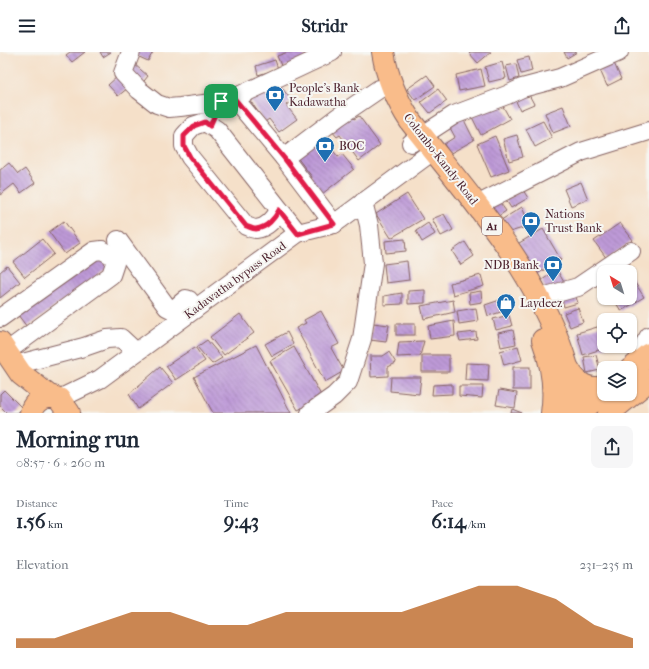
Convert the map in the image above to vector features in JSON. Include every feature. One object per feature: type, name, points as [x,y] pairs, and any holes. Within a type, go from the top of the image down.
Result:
[{"type":"main road","name":"Colombo-Kandy Road","points":[[370,52],[381,96],[394,118],[477,205],[518,262],[539,298],[553,326],[569,370],[573,390],[572,413]]},
{"type":"main road","name":"Colombo-Kandy Road","points":[[384,52],[389,77],[400,104],[422,147],[508,271],[532,313],[544,341],[552,371],[556,407]]},
{"type":"main road","points":[[10,359],[62,405]]},
{"type":"main road","points":[[10,359],[31,411]]},
{"type":"main road","points":[[609,413],[641,367]]},
{"type":"main road","points":[[569,370],[575,380],[584,386],[597,389]]},
{"type":"main road","points":[[579,413],[597,398]]},
{"type":"main road","points":[[31,411],[38,400],[62,405]]},
{"type":"street","points":[[131,52],[123,73],[139,90],[157,104],[169,108],[228,100],[332,52]]},
{"type":"street","name":"Kadawatha bypass Road","points":[[62,405],[100,379],[298,234],[334,224],[363,202],[454,115],[522,88],[560,78],[619,52]]},
{"type":"street","points":[[284,158],[343,113],[379,89]]},
{"type":"street","points":[[210,126],[228,100]]},
{"type":"street","points":[[228,100],[284,158],[334,224]]},
{"type":"street","points":[[279,210],[274,220],[264,226],[256,229],[246,226],[190,157],[184,146],[184,136],[194,126],[205,122],[217,130],[298,234]]},
{"type":"street","points":[[477,205],[582,152],[649,131]]},
{"type":"street","points":[[310,413],[334,396],[348,382],[362,339],[373,263],[369,225],[363,202]]},
{"type":"street","points":[[118,240],[167,307],[173,310],[186,299],[189,300],[195,309]]},
{"type":"street","points":[[0,318],[94,251],[102,250],[113,256],[115,263],[111,275],[10,359]]},
{"type":"street","points":[[539,298],[578,287],[631,251]]},
{"type":"street","points":[[641,367],[642,348],[649,336]]},
{"type":"street","points":[[10,359],[84,347],[107,339],[121,338],[136,352]]},
{"type":"building","points":[[70,52],[85,52],[72,62],[66,55]]},
{"type":"building","points":[[100,52],[111,52],[103,57]]},
{"type":"building","points":[[137,52],[153,52],[148,61],[135,55]]},
{"type":"building","points":[[288,52],[304,52],[305,59],[282,68],[277,56]]},
{"type":"building","points":[[491,52],[478,63],[469,53]]},
{"type":"building","points":[[564,52],[577,52],[567,58]]},
{"type":"building","points":[[529,57],[532,71],[521,74],[517,60]]},
{"type":"building","points":[[275,60],[278,69],[258,75],[256,66]]},
{"type":"building","points":[[502,62],[506,78],[489,82],[485,67]]},
{"type":"building","points":[[614,63],[621,79],[607,86],[600,70]]},
{"type":"building","points":[[134,64],[148,76],[141,85],[127,73]]},
{"type":"building","points":[[516,64],[519,78],[510,81],[506,66]]},
{"type":"building","points":[[481,69],[485,86],[459,91],[456,75]]},
{"type":"building","points":[[427,75],[435,86],[415,100],[407,89]]},
{"type":"building","points":[[118,76],[128,88],[118,96],[108,85]]},
{"type":"building","name":"People's Bank Kadawatha","points":[[275,79],[292,101],[286,105],[297,119],[279,132],[269,119],[265,122],[249,99]]},
{"type":"building","points":[[438,89],[447,101],[430,113],[421,102]]},
{"type":"building","points":[[528,93],[534,104],[520,110],[515,99]]},
{"type":"building","points":[[500,101],[510,119],[481,135],[472,117]]},
{"type":"building","points":[[563,106],[571,126],[553,133],[545,113]]},
{"type":"building","points":[[350,114],[354,119],[359,116],[380,145],[359,161],[340,135],[337,137],[330,129]]},
{"type":"building","points":[[462,116],[474,140],[449,154],[444,144],[455,137],[448,124]]},
{"type":"building","points":[[543,121],[552,138],[535,147],[526,129]]},
{"type":"building","points":[[517,135],[523,157],[509,161],[503,139]]},
{"type":"building","name":"BOC","points":[[322,136],[338,157],[342,154],[354,169],[322,194],[311,179],[312,177],[296,156]]},
{"type":"building","points":[[495,136],[509,170],[491,177],[477,144]]},
{"type":"building","points":[[9,163],[18,174],[25,169],[35,183],[21,193],[14,184],[0,195],[0,170]]},
{"type":"building","points":[[581,182],[588,199],[571,206],[564,189]]},
{"type":"building","points":[[523,190],[528,198],[511,208],[506,200]]},
{"type":"building","points":[[407,194],[423,219],[391,238],[376,214]]},
{"type":"building","points":[[498,200],[506,211],[494,219],[486,207]]},
{"type":"building","points":[[522,207],[530,226],[506,233],[498,222]]},
{"type":"building","points":[[444,214],[453,230],[441,236],[432,219]]},
{"type":"building","points":[[64,221],[80,243],[65,254],[49,232]]},
{"type":"building","points":[[428,223],[435,234],[422,242],[416,231]]},
{"type":"building","points":[[620,223],[633,240],[607,259],[594,241]]},
{"type":"building","points":[[543,229],[561,260],[532,277],[514,246]]},
{"type":"building","points":[[42,239],[54,254],[25,277],[13,262]]},
{"type":"building","points":[[405,239],[406,251],[386,253],[385,241]]},
{"type":"building","points":[[465,242],[474,256],[461,265],[452,251]]},
{"type":"building","points":[[100,255],[109,267],[27,327],[18,315]]},
{"type":"building","points":[[407,261],[409,280],[386,283],[384,264]]},
{"type":"building","points":[[7,266],[20,282],[0,298],[0,272]]},
{"type":"building","name":"NDB Bank","points":[[557,270],[565,284],[547,293],[542,280]]},
{"type":"building","points":[[481,275],[484,286],[453,295],[450,283]]},
{"type":"building","points":[[637,286],[644,297],[637,301]]},
{"type":"building","points":[[425,290],[425,303],[408,304],[408,291]]},
{"type":"building","points":[[481,291],[482,302],[470,304],[469,293]]},
{"type":"building","points":[[574,292],[578,303],[564,307],[561,296]]},
{"type":"building","points":[[402,293],[402,304],[384,305],[384,296]]},
{"type":"building","points":[[453,300],[455,312],[424,319],[421,306]]},
{"type":"building","points":[[500,300],[504,311],[488,316],[485,305]]},
{"type":"building","points":[[617,305],[631,305],[621,311]]},
{"type":"building","points":[[476,308],[478,321],[459,324],[457,311]]},
{"type":"building","points":[[578,308],[583,322],[570,327],[564,313]]},
{"type":"building","points":[[321,311],[339,344],[331,348],[344,371],[325,382],[296,328],[306,323],[304,320]]},
{"type":"building","points":[[240,314],[254,333],[224,355],[210,337]]},
{"type":"building","points":[[509,315],[512,326],[496,330],[493,319]]},
{"type":"building","points":[[454,321],[455,336],[430,339],[428,326]]},
{"type":"building","points":[[373,323],[389,325],[386,342],[370,340]]},
{"type":"building","points":[[396,324],[415,324],[415,335],[396,335]]},
{"type":"building","points":[[597,327],[597,350],[583,355],[577,333]]},
{"type":"building","points":[[513,330],[516,344],[501,347],[498,333]]},
{"type":"building","points":[[287,332],[293,344],[272,356],[265,344]]},
{"type":"building","points":[[476,332],[477,339],[460,341],[458,334]]},
{"type":"building","points":[[207,340],[222,358],[212,364],[197,347]]},
{"type":"building","points":[[424,341],[420,356],[397,357],[399,342]]},
{"type":"building","points":[[256,345],[291,413],[213,413],[194,377]]},
{"type":"building","points":[[518,346],[522,360],[504,365],[500,351]]},
{"type":"building","points":[[195,347],[205,361],[176,380],[166,366]]},
{"type":"building","points":[[294,347],[322,397],[298,410],[270,361]]},
{"type":"building","points":[[389,352],[396,363],[388,367],[388,376],[371,377],[370,356],[383,356]]},
{"type":"building","points":[[422,355],[449,355],[449,372],[422,372]]},
{"type":"building","points":[[596,355],[598,361],[597,371],[587,373],[584,357]]},
{"type":"building","points":[[466,363],[489,364],[488,381],[465,380]]},
{"type":"building","points":[[160,367],[173,383],[138,409],[129,394]]},
{"type":"building","points":[[513,367],[530,367],[530,390],[513,390]]},
{"type":"building","points":[[391,377],[421,377],[419,394],[390,391]]},
{"type":"building","points":[[452,384],[452,394],[432,395],[433,385]]},
{"type":"building","points":[[459,386],[483,386],[482,398],[459,396]]},
{"type":"building","points":[[4,390],[22,408],[16,413],[7,413],[0,406],[0,394]]},
{"type":"building","points":[[499,390],[517,393],[515,408],[496,405]]},
{"type":"building","points":[[512,409],[522,413],[511,413]]},
{"type":"place","name":"People's Bank Kadawatha","points":[[275,112]]},
{"type":"place","name":"BOC","points":[[325,163]]},
{"type":"place","name":"Nations Trust Bank","points":[[531,238]]},
{"type":"place","name":"NDB Bank","points":[[553,282]]},
{"type":"place","name":"Laydeez","points":[[506,320]]},
{"type":"route","points":[[234,98],[308,188],[334,224],[298,234],[279,210],[274,220],[264,226],[256,229],[246,226],[190,157],[184,146],[184,136],[194,126],[205,122],[210,126],[221,101],[234,98]]}]
